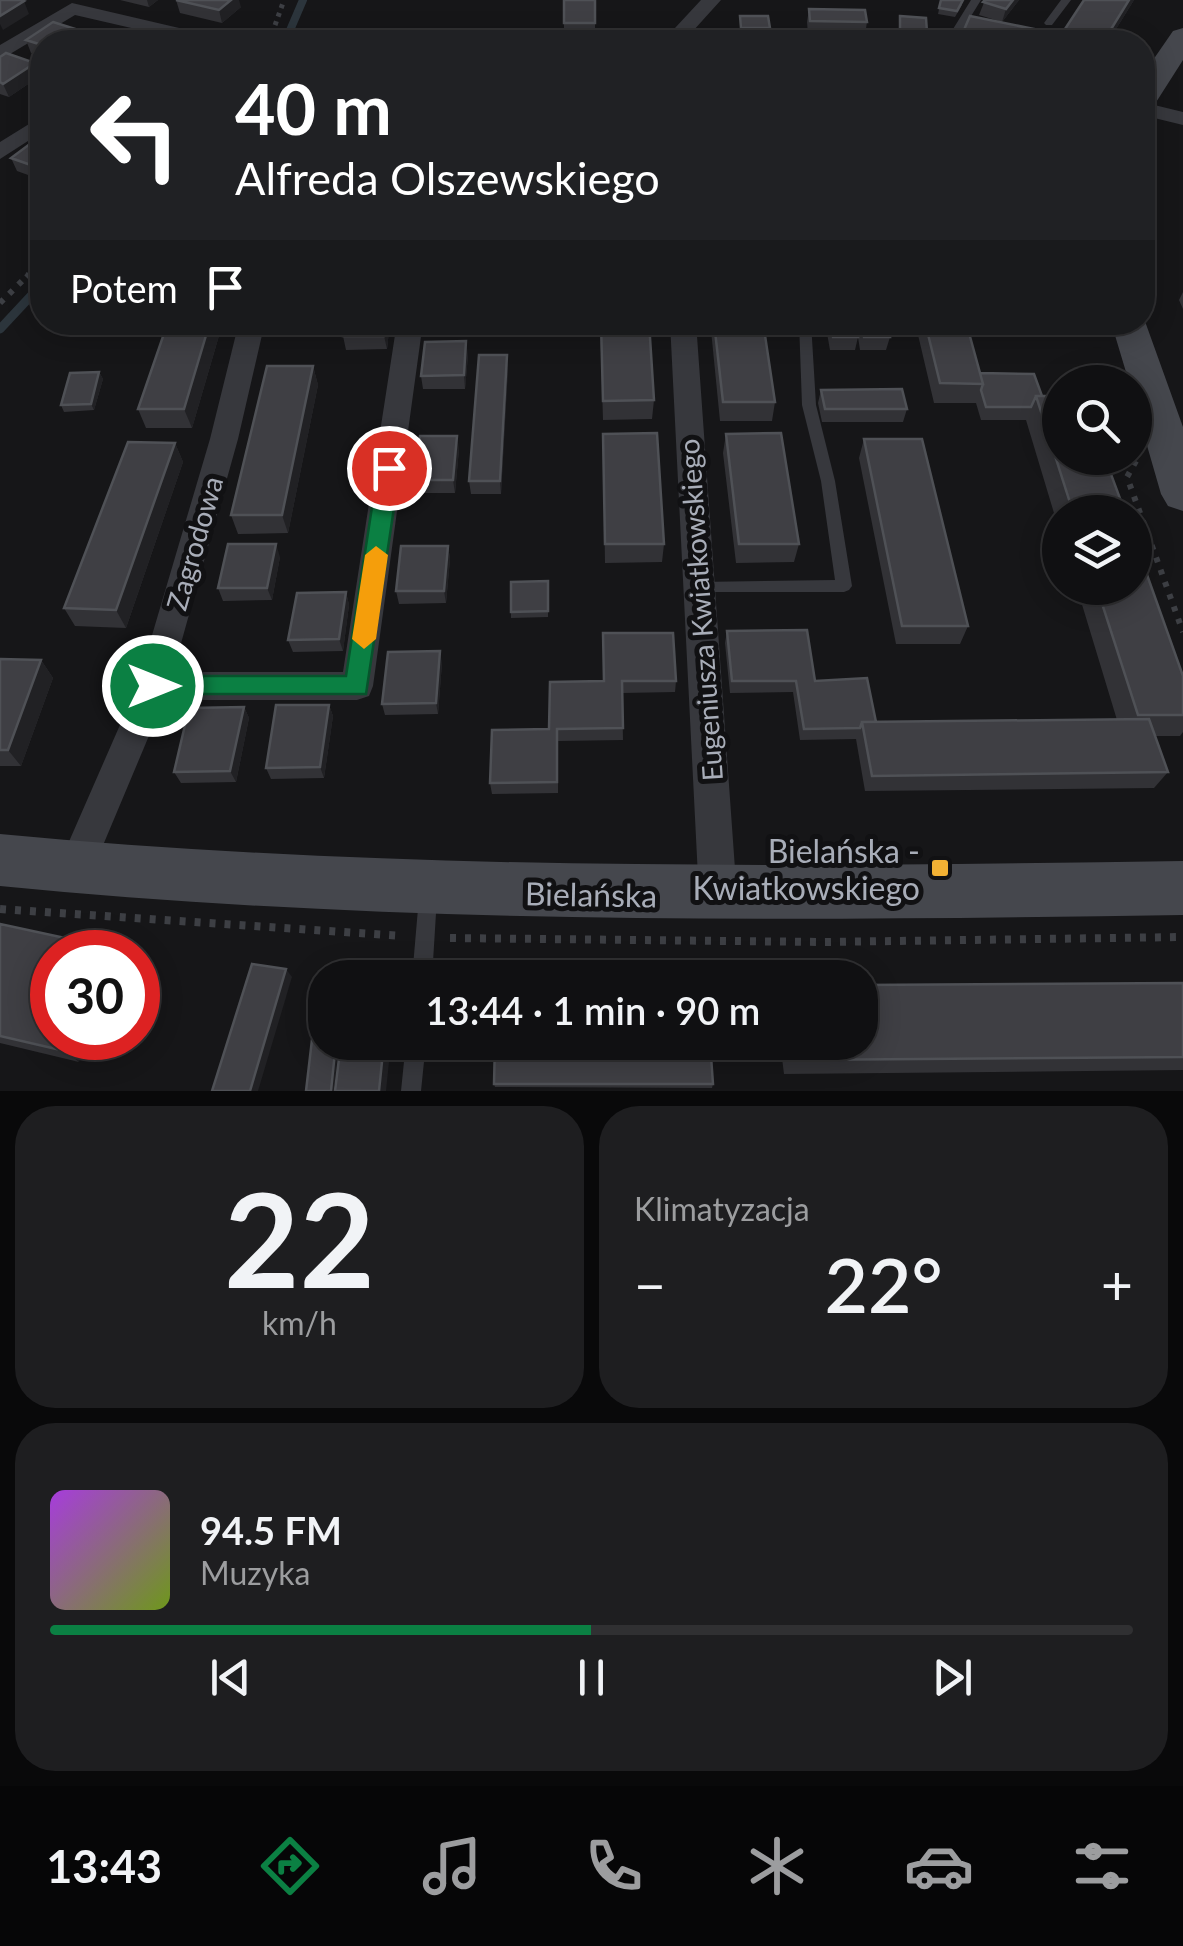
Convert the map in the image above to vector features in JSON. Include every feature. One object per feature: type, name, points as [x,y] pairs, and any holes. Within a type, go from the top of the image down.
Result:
[{"type":"street","points":[[683,30],[712,0]]},
{"type":"street","points":[[38,30],[72,9],[141,30]]},
{"type":"street","points":[[0,54],[30,35]]},
{"type":"street","points":[[1155,80],[1183,38]]},
{"type":"street","points":[[1155,111],[1183,119]]},
{"type":"street","points":[[0,152],[30,131]]},
{"type":"street","name":"Zagrodowa","points":[[75,869],[153,686],[224,440],[249,335]]},
{"type":"street","points":[[153,686],[357,686],[408,335]]},
{"type":"street","name":"Eugeniusza Kwiatkowskiego","points":[[684,335],[718,896]]},
{"type":"street","points":[[1134,335],[1183,494]]},
{"type":"street","name":"Bielańska","points":[[0,860],[75,869],[429,891],[718,896],[1183,888]]},
{"type":"lane","points":[[957,30],[976,0]]},
{"type":"lane","points":[[1049,23],[1066,0]]},
{"type":"lane","points":[[699,588],[844,586],[828,480],[809,404],[806,335]]},
{"type":"lane","points":[[423,960],[429,891]]},
{"type":"lane","points":[[411,1091],[414,1060]]},
{"type":"path","points":[[273,30],[284,0]]},
{"type":"path","points":[[0,303],[30,274]]},
{"type":"path","points":[[1128,477],[1183,632]]},
{"type":"building","points":[[0,0],[21,0],[24,1],[0,16]]},
{"type":"building","points":[[176,0],[231,0],[219,10]]},
{"type":"building","points":[[564,0],[595,0],[595,23],[564,23]]},
{"type":"building","points":[[941,0],[963,0],[957,11],[939,8]]},
{"type":"building","points":[[985,0],[1013,0],[1006,9]]},
{"type":"building","points":[[1084,0],[1129,0],[1111,30],[1065,29]]},
{"type":"building","points":[[809,9],[865,10],[867,22],[810,21]]},
{"type":"building","points":[[740,16],[768,16],[770,28],[741,28]]},
{"type":"building","points":[[900,16],[926,18],[927,30],[900,30]]},
{"type":"building","points":[[970,16],[1039,30],[964,30]]},
{"type":"building","points":[[53,22],[79,30],[41,30]]},
{"type":"building","points":[[6,53],[30,61],[30,66],[3,84],[0,57]]},
{"type":"building","points":[[30,144],[30,165],[11,158]]},
{"type":"building","points":[[164,335],[206,335],[184,409],[138,409]]},
{"type":"building","points":[[601,335],[650,335],[654,400],[603,401]]},
{"type":"building","points":[[715,335],[765,335],[775,402],[723,402]]},
{"type":"building","points":[[928,335],[970,335],[983,384],[940,383]]},
{"type":"building","points":[[466,341],[464,375],[421,376],[425,342]]},
{"type":"building","points":[[479,355],[507,355],[500,481],[469,481]]},
{"type":"building","points":[[267,366],[313,366],[282,515],[231,515]]},
{"type":"building","points":[[99,372],[91,404],[61,405],[70,373]]},
{"type":"building","points":[[980,373],[1034,374],[1042,396],[1036,396],[1031,407],[986,407]]},
{"type":"building","points":[[902,389],[907,409],[825,409],[821,390]]},
{"type":"building","points":[[657,433],[664,544],[605,544],[603,434]]},
{"type":"building","points":[[781,433],[799,544],[739,544],[726,434]]},
{"type":"building","points":[[420,436],[457,436],[453,480],[414,480]]},
{"type":"building","points":[[864,439],[922,439],[968,626],[902,626]]},
{"type":"building","points":[[128,442],[175,443],[116,610],[64,608]]},
{"type":"building","points":[[1061,475],[1111,475],[1119,495],[1068,495]]},
{"type":"building","points":[[228,544],[276,544],[267,588],[218,588]]},
{"type":"building","points":[[401,546],[448,546],[444,591],[396,591]]},
{"type":"building","points":[[548,581],[548,611],[511,612],[511,582]]},
{"type":"building","points":[[1152,589],[1183,676],[1183,715],[1138,715],[1102,605],[1152,605]]},
{"type":"building","points":[[346,592],[339,639],[288,640],[297,593]]},
{"type":"building","points":[[807,630],[815,681],[867,678],[876,722],[862,722],[860,728],[804,729],[796,681],[732,681],[727,631]]},
{"type":"building","points":[[603,633],[673,633],[676,681],[622,681],[623,728],[557,729],[557,782],[490,783],[492,730],[549,729],[550,682],[604,681]]},
{"type":"building","points":[[440,651],[436,703],[382,704],[388,652]]},
{"type":"building","points":[[0,659],[41,660],[8,750],[0,750]]},
{"type":"building","points":[[276,705],[329,705],[320,767],[266,768]]},
{"type":"building","points":[[244,707],[230,771],[174,772],[189,708]]},
{"type":"building","points":[[1149,719],[1168,772],[872,776],[862,722]]},
{"type":"building","points":[[0,924],[30,930],[30,1043],[0,1036]]},
{"type":"building","points":[[252,964],[286,969],[250,1091],[212,1091]]},
{"type":"building","points":[[1183,983],[1183,1057],[878,1059],[878,985]]},
{"type":"building","points":[[310,1060],[334,1060],[331,1091],[306,1091]]},
{"type":"building","points":[[339,1060],[382,1060],[379,1091],[335,1091]]},
{"type":"building","points":[[495,1060],[711,1060],[713,1084],[494,1084]]},
{"type":"waterway","points":[[290,30],[303,0]]},
{"type":"waterway","points":[[0,329],[30,297]]},
{"type":"slow traffic","points":[[364,639],[376,555]]},
{"type":"place","name":"Bielańska - Kwiatkowskiego","points":[[940,868]]},
{"type":"route","points":[[153,686],[357,686],[389,468]]}]
